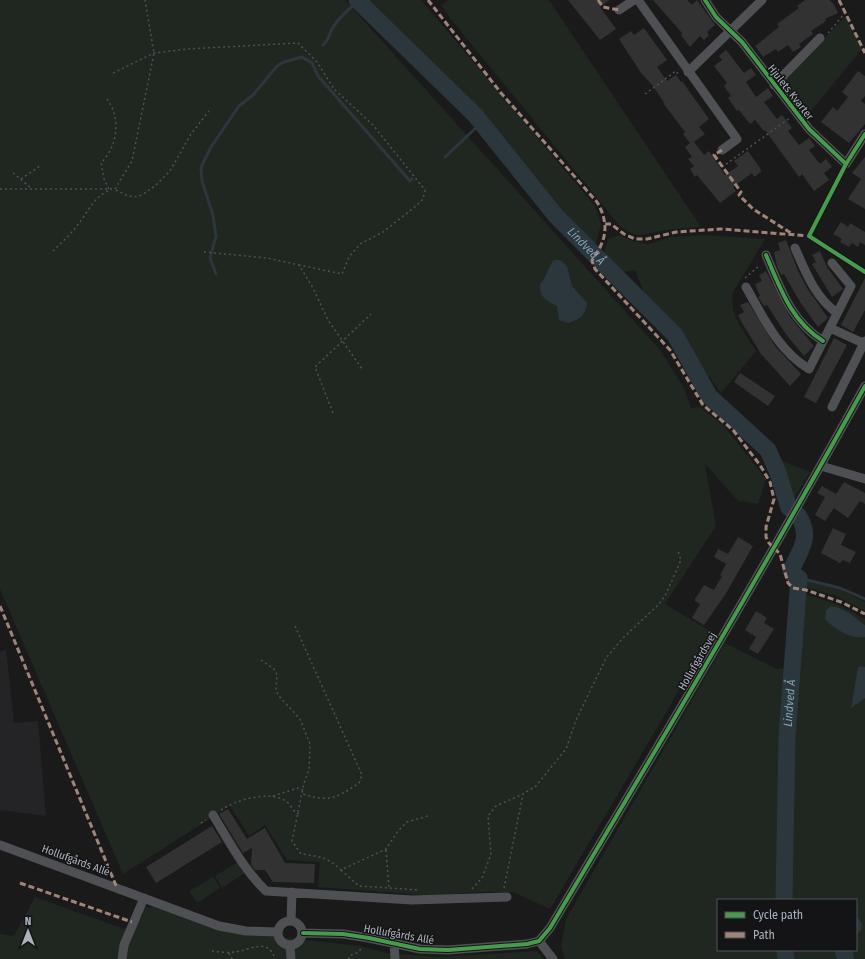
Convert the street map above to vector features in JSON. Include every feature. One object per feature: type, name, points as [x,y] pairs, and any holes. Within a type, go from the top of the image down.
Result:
[{"type":"street","points":[[619,10],[634,0]]},
{"type":"street","points":[[638,0],[737,139],[722,150]]},
{"type":"street","name":"Hjulets Kvarter","points":[[704,0],[716,17],[742,42],[809,129],[846,164],[865,134]]},
{"type":"street","points":[[688,72],[762,0]]},
{"type":"street","name":"Hjulets Kvarter","points":[[774,85],[820,38]]},
{"type":"street","points":[[795,248],[819,297],[826,305],[837,313]]},
{"type":"street","points":[[767,257],[783,294],[798,319],[809,332],[823,340]]},
{"type":"street","points":[[746,287],[781,346],[796,361],[809,368],[851,286],[832,263]]},
{"type":"street","points":[[830,328],[865,343],[832,407]]},
{"type":"street","name":"Hollufgårdsvej","points":[[539,941],[550,928],[566,901],[821,466],[865,386]]},
{"type":"street","points":[[821,466],[865,479]]},
{"type":"street","points":[[213,815],[256,882],[266,891],[412,900],[508,897]]},
{"type":"street","name":"Hollufgårds Allé","points":[[0,845],[220,926],[246,931],[278,932]]},
{"type":"street","points":[[291,921],[292,892]]},
{"type":"street","points":[[122,959],[124,945],[144,898]]},
{"type":"street","points":[[291,921],[298,923],[303,933],[297,943],[290,945],[282,941],[278,932],[282,924],[291,921]]},
{"type":"street","name":"Hollufgårds Allé","points":[[303,933],[365,937],[420,949],[448,950],[527,944],[539,941]]},
{"type":"street","points":[[539,941],[553,959]]},
{"type":"street","name":"Hollufgårds Allé","points":[[394,943],[394,959]]},
{"type":"street","points":[[290,945],[291,959]]},
{"type":"path","points":[[53,251],[72,232],[105,191],[116,189],[132,161],[154,53],[146,0]]},
{"type":"path","points":[[820,38],[830,32],[846,12]]},
{"type":"path","points":[[113,73],[154,53],[187,49],[298,43],[317,62],[334,89],[372,125],[424,190],[423,199],[416,206],[383,232],[360,244],[348,257],[342,274],[267,258],[204,252]]},
{"type":"path","points":[[645,94],[676,71],[681,78],[688,72]]},
{"type":"path","points":[[107,99],[116,118],[110,154],[101,163],[104,179],[109,189]]},
{"type":"path","points":[[0,190],[31,188],[116,189],[126,195],[134,197],[142,195],[170,172],[191,134],[209,111]]},
{"type":"path","points":[[722,167],[796,113]]},
{"type":"path","points":[[21,179],[40,166]]},
{"type":"path","points":[[13,173],[31,188]]},
{"type":"path","points":[[746,287],[745,277],[767,257]]},
{"type":"path","points":[[299,265],[313,288],[328,320],[362,370]]},
{"type":"path","points":[[333,413],[315,367],[371,314]]},
{"type":"path","points":[[472,889],[482,878],[491,854],[488,816],[496,806],[523,794],[536,786],[566,749],[576,720],[606,658],[623,638],[658,604],[666,594],[681,560],[678,551]]},
{"type":"path","points":[[295,626],[362,775],[359,783],[331,799],[316,799],[302,794]]},
{"type":"path","points":[[261,660],[274,669],[277,675],[276,690],[278,695],[300,719],[310,744],[309,770],[302,794],[299,814],[292,841],[301,854],[323,857],[332,861],[359,886],[420,890]]},
{"type":"path","points":[[201,823],[232,803],[258,796],[271,796],[298,788],[303,790]]},
{"type":"path","points":[[499,888],[506,888],[523,794]]},
{"type":"path","points":[[271,796],[286,801],[299,814]]},
{"type":"path","points":[[341,870],[386,850],[398,831],[407,822],[428,816]]},
{"type":"path","points":[[386,850],[389,888]]},
{"type":"path","points":[[466,890],[479,889]]},
{"type":"path","points":[[349,959],[349,956],[357,953],[362,948],[365,937]]},
{"type":"path","points":[[212,950],[236,952],[257,946],[265,946],[270,950],[275,959]]},
{"type":"path","points":[[229,952],[232,959]]},
{"type":"shaded area","points":[[0,0],[345,0],[660,350],[684,388],[691,408],[700,407],[724,426],[766,479],[758,504],[738,501],[705,464],[716,526],[665,604],[713,633],[550,909],[513,892],[474,892],[437,896],[318,887],[320,862],[287,860],[265,825],[249,836],[230,806],[123,874],[0,589]]},
{"type":"shaded area","points":[[361,0],[421,0],[595,206],[601,224],[596,244],[550,203],[470,104]]},
{"type":"shaded area","points":[[448,0],[549,0],[701,227],[666,230],[640,235],[630,233],[620,226],[450,18],[441,5]]},
{"type":"shaded area","points":[[846,16],[862,49],[805,118],[781,89],[783,82]]},
{"type":"shaded area","points":[[619,235],[633,241],[648,244],[672,237],[707,235],[765,239],[732,294],[733,309],[738,323],[756,351],[721,393],[668,322],[644,293],[635,270],[621,272],[604,253],[608,239]]},
{"type":"shaded area","points":[[555,260],[560,260],[567,266],[572,286],[587,303],[583,314],[568,323],[559,320],[557,306],[544,298],[540,288],[540,284],[552,262]]},
{"type":"shaded area","points":[[778,459],[810,472],[790,505]]},
{"type":"shaded area","points":[[807,581],[839,589],[865,602],[865,611],[836,596],[805,587]]},
{"type":"shaded area","points":[[805,594],[837,604],[865,619],[865,625],[854,616],[860,638],[865,637],[865,959],[565,959],[561,946],[566,919],[725,643],[777,669],[798,666],[803,599]]},
{"type":"shaded area","points":[[831,606],[845,611],[865,625],[865,637],[855,637],[849,635],[838,630],[829,623],[825,619],[826,610]]},
{"type":"shaded area","points":[[6,650],[14,723],[38,721],[46,816],[0,810],[0,651]]},
{"type":"shaded area","points":[[860,666],[865,667],[865,698],[851,708],[858,668]]},
{"type":"shaded area","points":[[238,862],[245,873],[222,888],[215,876]]},
{"type":"shaded area","points":[[213,877],[220,888],[197,903],[189,891]]},
{"type":"shaded area","points":[[35,897],[124,929],[143,916],[143,911],[147,907],[156,907],[219,930],[359,946],[387,953],[438,957],[537,951],[543,959],[0,959],[0,934],[14,936]]},
{"type":"shaded area","points":[[857,916],[862,924],[861,930],[857,934]]},
{"type":"shaded area","points":[[834,951],[853,951],[854,959],[837,959]]},
{"type":"building","points":[[568,0],[609,0],[600,7],[616,29],[600,40]]},
{"type":"building","points":[[653,0],[687,0],[692,5],[697,0],[715,25],[707,32],[709,35],[704,40],[700,36],[690,47],[681,35],[682,33]]},
{"type":"building","points":[[805,0],[829,0],[833,3],[838,13],[825,19],[826,21],[811,31],[813,34],[799,44],[801,47],[793,52],[788,45],[778,52],[776,49],[763,57],[755,46],[779,27],[777,24],[799,8],[797,6]]},
{"type":"building","points":[[644,28],[667,60],[657,67],[667,81],[676,75],[681,82],[682,81],[709,119],[699,127],[705,134],[694,142],[704,155],[709,151],[725,175],[738,166],[734,161],[748,151],[760,168],[761,172],[754,177],[752,173],[733,187],[736,191],[720,203],[697,175],[695,177],[690,169],[694,166],[688,159],[692,157],[685,147],[690,143],[683,134],[685,132],[663,103],[665,104],[653,86],[641,73],[619,39],[631,31],[634,35]]},
{"type":"building","points":[[726,50],[744,73],[751,68],[756,75],[746,82],[756,97],[768,88],[773,96],[764,102],[777,119],[782,115],[792,128],[788,131],[799,145],[809,138],[815,146],[809,150],[820,164],[826,159],[832,167],[824,173],[829,180],[814,191],[802,174],[799,177],[765,130],[764,131],[755,120],[750,124],[739,110],[737,111],[728,98],[731,96],[724,86],[727,83],[714,66],[722,60],[719,56]]},
{"type":"building","points":[[858,71],[865,76],[865,96],[861,101],[865,104],[865,124],[849,143],[821,122],[833,107],[837,111],[848,97],[842,92]]},
{"type":"building","points":[[865,157],[865,209],[848,199],[861,179],[852,173]]},
{"type":"building","points":[[841,222],[848,227],[850,223],[865,232],[865,245],[860,242],[858,247],[852,243],[849,247],[840,242],[842,239],[833,234]]},
{"type":"building","points":[[786,240],[798,271],[807,288],[828,318],[818,327],[800,302],[784,274],[781,275],[777,266],[774,252],[780,250],[778,243]]},
{"type":"building","points":[[820,251],[827,267],[843,289],[832,297],[812,264],[816,262],[812,255]]},
{"type":"building","points":[[766,271],[790,317],[814,346],[804,356],[785,333],[767,305],[764,306],[758,297],[760,296],[755,284],[762,281],[759,275]]},
{"type":"building","points":[[865,278],[865,310],[853,332],[841,325]]},
{"type":"building","points":[[748,302],[775,346],[801,374],[790,386],[761,354],[738,315],[744,312],[740,305]]},
{"type":"building","points":[[834,338],[847,345],[816,403],[804,397]]},
{"type":"building","points":[[740,373],[775,396],[768,406],[734,382]]},
{"type":"building","points":[[844,482],[865,493],[865,504],[860,501],[848,518],[834,508],[825,521],[815,515],[825,497],[817,493],[822,486],[836,494]]},
{"type":"building","points":[[833,528],[846,534],[841,545],[856,552],[850,563],[843,560],[840,563],[821,553]]},
{"type":"building","points":[[738,537],[753,546],[725,595],[704,625],[692,618],[700,604],[695,601],[695,599],[704,585],[714,590],[722,576],[720,575],[726,564],[714,557],[718,549],[728,554]]},
{"type":"building","points":[[756,611],[767,618],[764,623],[774,629],[758,654],[749,649],[756,637],[745,630]]},
{"type":"building","points":[[228,809],[247,839],[265,828],[285,863],[315,864],[314,883],[273,882],[265,870],[255,870],[251,865],[252,848],[243,853],[219,814]]},
{"type":"building","points":[[212,826],[222,842],[156,883],[146,867]]},
{"type":"waterway","name":"Lindved Å","points":[[357,0],[475,115],[556,216],[675,335],[709,396],[768,450],[778,473],[789,508]]},
{"type":"waterway","points":[[323,45],[332,28],[339,19],[358,1]]},
{"type":"waterway","points":[[216,274],[210,258],[216,236],[213,215],[202,181],[201,169],[211,147],[239,106],[253,95],[277,66],[284,62],[302,57],[312,63],[318,76],[410,181],[412,179]]},
{"type":"waterway","points":[[445,157],[481,123]]},
{"type":"waterway","name":"Lindved Å","points":[[784,899],[787,736],[799,578],[793,574],[791,570],[804,543],[805,537],[802,523],[798,515]]},
{"type":"waterway","points":[[799,578],[840,588],[865,599]]},
{"type":"waterway","name":"Lindved Å","points":[[785,951],[786,959]]},
{"type":"marked path","points":[[428,0],[501,93],[597,202],[604,218],[605,229],[603,240],[592,261],[595,269],[670,350],[703,405],[733,430],[760,465],[770,482],[774,499],[766,527],[766,537],[769,543],[780,554],[788,583],[793,588],[806,590],[841,602],[865,614]]},
{"type":"marked path","points":[[598,0],[603,7],[619,10]]},
{"type":"marked path","points":[[839,0],[865,53]]},
{"type":"marked path","points":[[722,150],[714,155],[741,192],[739,195],[753,209],[794,235]]},
{"type":"marked path","points":[[605,224],[611,224],[624,234],[635,239],[647,239],[676,232],[721,229],[809,236]]},
{"type":"marked path","points":[[0,606],[117,888]]},
{"type":"marked path","points":[[20,883],[132,922]]},
{"type":"cycle path","points":[[705,0],[716,17],[742,42],[809,129],[846,164],[865,134]]},
{"type":"cycle path","points":[[846,164],[809,236],[865,272]]},
{"type":"cycle path","points":[[766,255],[782,291],[795,314],[812,333],[823,341]]},
{"type":"cycle path","points":[[303,933],[343,934],[420,949],[448,950],[527,944],[539,941],[550,928],[710,658],[865,386]]}]
